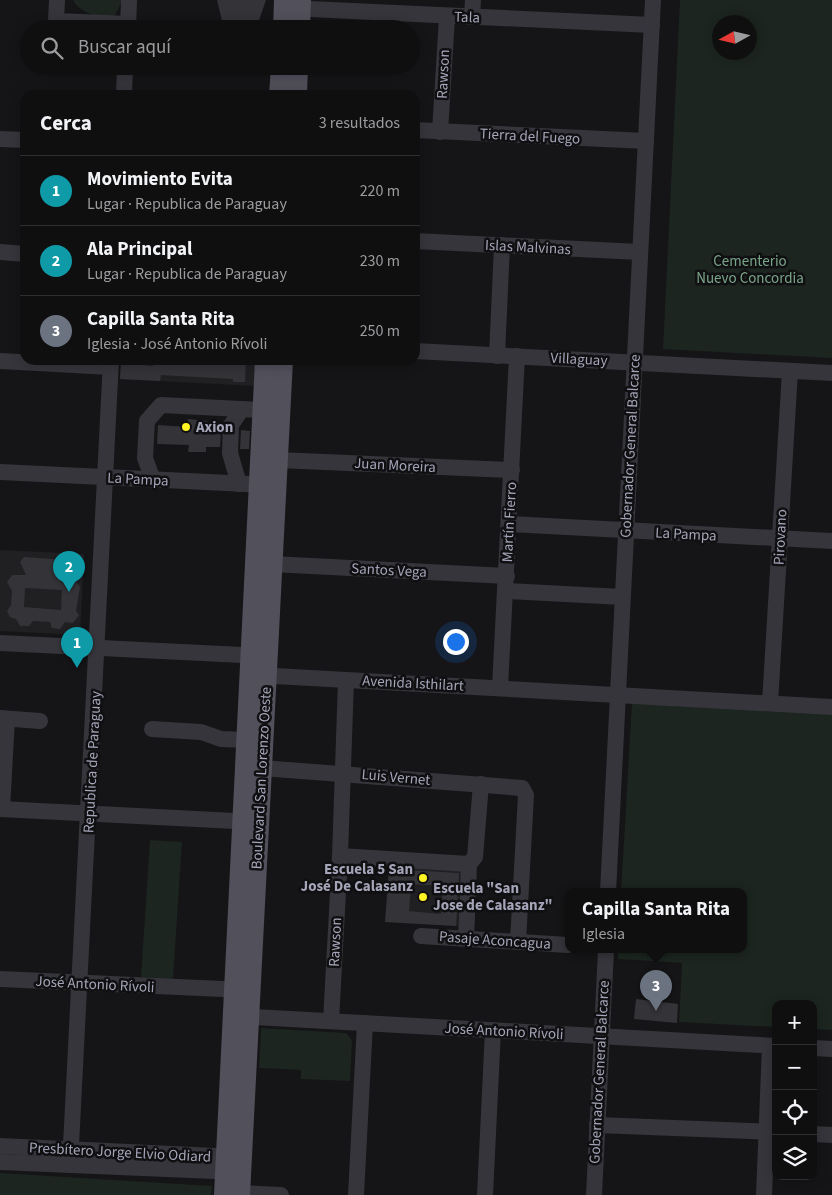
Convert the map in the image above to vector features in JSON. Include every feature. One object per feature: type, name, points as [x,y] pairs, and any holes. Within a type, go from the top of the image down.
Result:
[{"type":"main road","points":[[286,20],[292,4]]},
{"type":"main road","points":[[292,4],[297,20]]},
{"type":"main road","points":[[279,90],[280,75]]},
{"type":"main road","points":[[297,90],[298,75]]},
{"type":"main road","name":"Boulevard San Lorenzo Oeste","points":[[235,1194],[233,1165],[251,822],[248,740],[256,484],[252,410],[265,365]]},
{"type":"main road","name":"Boulevard San Lorenzo Oeste","points":[[256,484],[278,460],[283,365]]},
{"type":"main road","name":"Boulevard San Lorenzo Oeste","points":[[251,822],[262,768],[272,564],[256,484]]},
{"type":"street","points":[[56,20],[57,0]]},
{"type":"street","points":[[128,20],[129,0]]},
{"type":"street","points":[[472,17],[473,0]]},
{"type":"street","name":"Gobernador General Balcarce","points":[[608,888],[653,0]]},
{"type":"street","name":"Tala","points":[[292,4],[447,17],[652,25]]},
{"type":"street","name":"Rawson","points":[[440,132],[447,17]]},
{"type":"street","points":[[124,90],[125,75]]},
{"type":"street","name":"Tierra del Fuego","points":[[420,130],[646,141]]},
{"type":"street","points":[[0,139],[20,140]]},
{"type":"street","name":"Islas Malvinas","points":[[420,241],[640,252]]},
{"type":"street","points":[[497,356],[502,246]]},
{"type":"street","points":[[0,252],[20,254]]},
{"type":"street","name":"Villaguay","points":[[420,351],[832,373]]},
{"type":"street","name":"Martín Fierro","points":[[500,687],[510,524],[517,356]]},
{"type":"street","points":[[0,361],[20,362]]},
{"type":"street","name":"Republica de Paraguay","points":[[71,1157],[111,365]]},
{"type":"street","name":"Pirovano","points":[[770,703],[790,371]]},
{"type":"street","points":[[153,480],[145,458],[147,421],[161,405],[252,410]]},
{"type":"street","points":[[252,410],[231,424],[230,453],[256,484]]},
{"type":"street","name":"Juan Moreira","points":[[278,460],[512,470]]},
{"type":"street","name":"La Pampa","points":[[0,472],[256,484]]},
{"type":"street","name":"La Pampa","points":[[510,524],[832,541]]},
{"type":"street","name":"Santos Vega","points":[[272,564],[506,584],[622,597]]},
{"type":"street","points":[[0,643],[242,655],[250,658]]},
{"type":"street","name":"Avenida Isthilart","points":[[250,658],[274,676],[832,706]]},
{"type":"street","name":"Rawson","points":[[331,1021],[344,773],[346,680]]},
{"type":"street","points":[[40,721],[3,719],[1,809],[251,822]]},
{"type":"street","points":[[152,729],[201,732],[221,739],[248,740]]},
{"type":"street","name":"Luis Vernet","points":[[262,768],[519,787],[524,789],[526,795],[518,942]]},
{"type":"street","points":[[466,939],[469,864],[475,857],[481,784]]},
{"type":"street","points":[[340,856],[469,864]]},
{"type":"street","name":"Pasaje Aconcagua","points":[[421,936],[565,945]]},
{"type":"street","name":"Gobernador General Balcarce","points":[[594,1195],[606,953]]},
{"type":"street","name":"José Antonio Rívoli","points":[[0,980],[242,990]]},
{"type":"street","name":"José Antonio Rívoli","points":[[241,1016],[772,1046]]},
{"type":"street","points":[[356,1195],[365,1023]]},
{"type":"street","points":[[485,1195],[493,1030]]},
{"type":"street","points":[[817,1048],[832,1049]]},
{"type":"street","points":[[764,1195],[771,1132],[772,1089]]},
{"type":"street","points":[[597,1126],[771,1132]]},
{"type":"street","points":[[817,1134],[832,1135]]},
{"type":"street","name":"Presbítero Jorge Elvio Odiard","points":[[0,1146],[71,1157],[233,1165]]},
{"type":"street","name":"Presbítero Jorge Elvio Odiard","points":[[0,1162],[71,1157]]},
{"type":"street","points":[[235,1194],[280,1195]]},
{"type":"shaded area","points":[[121,365],[257,365],[255,386],[120,379]]},
{"type":"shaded area","points":[[0,550],[84,554],[80,635],[0,631]]},
{"type":"shaded area","name":"Escuela \"San Jose de Calasanz\"","points":[[389,867],[461,871],[458,926],[386,922]]},
{"type":"green space","points":[[73,0],[122,0],[116,14],[110,19],[84,11]]},
{"type":"green space","name":"Cementerio Nuevo Concordia","points":[[680,0],[832,0],[832,358],[663,349]]},
{"type":"green space","points":[[632,703],[832,714],[832,1030],[817,1029],[817,1000],[772,1000],[772,1027],[679,1022],[682,963],[618,959],[618,953],[747,953],[747,888],[621,888]]},
{"type":"green space","points":[[150,840],[182,842],[173,979],[141,977]]},
{"type":"green space","points":[[261,1028],[346,1033],[352,1040],[350,1081],[301,1079],[301,1070],[259,1068]]},
{"type":"green space","points":[[0,1173],[212,1186],[211,1195],[0,1195]]},
{"type":"building","points":[[217,0],[266,0],[259,20],[222,20]]},
{"type":"building","points":[[121,365],[246,365],[245,382],[233,382],[233,379],[161,375],[160,381],[120,379]]},
{"type":"building","points":[[188,419],[208,421],[207,428],[221,429],[220,447],[206,447],[206,452],[188,452],[189,445],[157,444],[158,425],[188,427]]},
{"type":"building","points":[[241,430],[250,431],[249,449],[240,449]]},
{"type":"building","points":[[24,557],[66,560],[69,567],[62,578],[74,578],[80,587],[76,611],[79,615],[73,623],[65,622],[60,629],[52,628],[50,622],[33,621],[29,626],[20,626],[16,619],[10,617],[7,611],[11,605],[12,591],[7,582],[12,575],[26,575],[20,562]],"holes":[[[25,588],[62,590],[61,610],[24,607]]]},
{"type":"building","name":"Escuela \"San Jose de Calasanz\"","points":[[389,869],[459,873],[456,926],[385,922]],"holes":[[[411,884],[443,886],[441,914],[409,911]]]},
{"type":"building","points":[[636,999],[678,1004],[677,1023],[634,1019]]},
{"type":"place","name":"Axion","points":[[186,427]]},
{"type":"place","name":"Ala Principal","points":[[69,592]]},
{"type":"place","name":"Movimiento Evita","points":[[77,668]]},
{"type":"place","name":"Escuela 5 San José De Calasanz","points":[[423,878]]},
{"type":"place","name":"Escuela \"San Jose de Calasanz\"","points":[[423,897]]},
{"type":"place","name":"Capilla Santa Rita","points":[[656,1011]]}]
